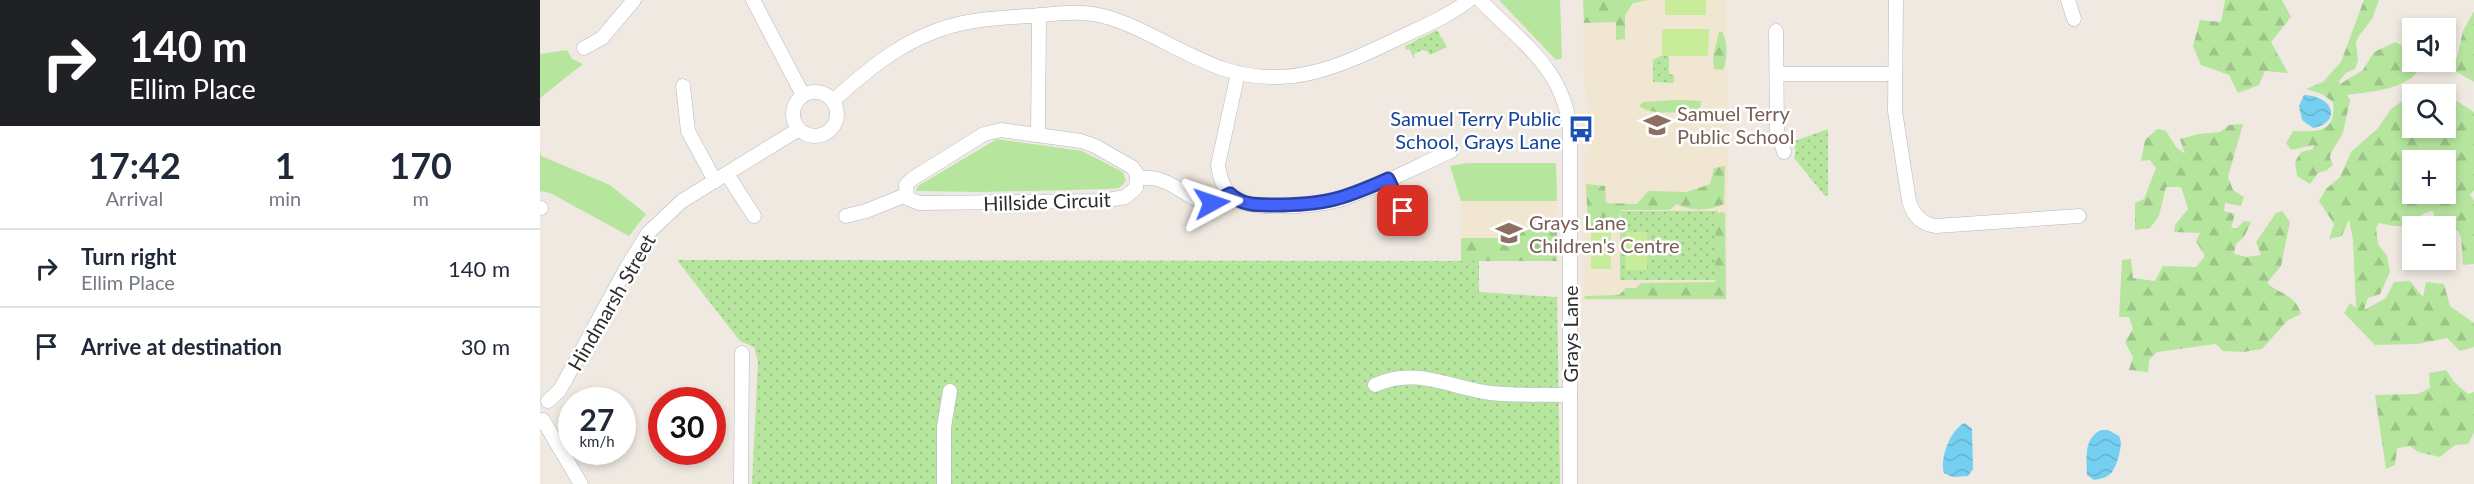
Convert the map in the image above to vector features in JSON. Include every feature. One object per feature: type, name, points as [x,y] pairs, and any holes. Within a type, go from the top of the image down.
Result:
[{"type":"street","points":[[584,48],[602,38],[634,0]]},
{"type":"street","points":[[753,0],[803,95]]},
{"type":"street","points":[[833,101],[883,58],[922,36],[968,22],[1076,12],[1103,16],[1214,65],[1238,73],[1278,77],[1326,70],[1435,21],[1469,0]]},
{"type":"street","name":"Grays Lane","points":[[1480,0],[1551,73],[1567,108],[1570,134],[1570,484]]},
{"type":"street","points":[[1896,0],[1895,111],[1909,201],[1913,212],[1922,221],[1930,225],[1941,226],[2079,216]]},
{"type":"street","points":[[2068,0],[2074,19]]},
{"type":"street","points":[[1038,135],[1039,15]]},
{"type":"street","points":[[1776,31],[1777,130],[1784,152]]},
{"type":"street","points":[[1238,73],[1218,165],[1220,177],[1230,194],[1242,202],[1256,205],[1314,205],[1350,196],[1451,151]]},
{"type":"street","points":[[1777,74],[1895,74]]},
{"type":"street","points":[[682,86],[688,131],[721,178],[754,216]]},
{"type":"street","points":[[809,92],[822,93],[833,101],[837,115],[835,122],[826,133],[812,135],[799,129],[792,115],[794,107],[803,95],[809,92]]},
{"type":"street","name":"Hindmarsh Street","points":[[544,398],[559,391],[648,233],[673,207],[799,129]]},
{"type":"street","name":"Hillside Circuit","points":[[1001,130],[1038,135],[1081,141],[1095,146],[1132,167],[1137,179],[1136,188],[1131,195],[1103,201],[919,203],[910,201],[906,195],[906,185],[912,179],[984,134],[1001,130]]},
{"type":"street","points":[[1137,179],[1149,176],[1158,178],[1207,202],[1216,202],[1230,194]]},
{"type":"street","points":[[1388,179],[1397,215],[1417,209]]},
{"type":"street","points":[[846,216],[866,211],[906,195]]},
{"type":"street","points":[[741,484],[742,353]]},
{"type":"street","points":[[1375,385],[1391,379],[1419,378],[1447,381],[1489,393],[1570,395]]},
{"type":"street","points":[[944,484],[944,427],[950,391]]},
{"type":"street","points":[[544,398],[549,413],[541,420],[581,484]]},
{"type":"shaded area","name":"Samuel Terry Public School","points":[[1583,0],[1726,0],[1728,168],[1726,300],[1583,300],[1583,161],[1587,150],[1587,99],[1584,82]]},
{"type":"shaded area","name":"Grays Lane Children's Centre","points":[[1461,201],[1557,201],[1557,261],[1461,261]]},
{"type":"green space","points":[[1499,0],[1560,0],[1562,58],[1556,60]]},
{"type":"green space","points":[[1583,0],[1648,0],[1633,3],[1625,15],[1625,39],[1616,40],[1616,22],[1584,23]]},
{"type":"green space","points":[[1665,0],[1706,0],[1706,15],[1665,15]]},
{"type":"green space","points":[[2225,0],[2282,0],[2291,17],[2271,42],[2288,73],[2265,71],[2259,85],[2238,93],[2229,75],[2201,65],[2193,46],[2200,20],[2221,22]]},
{"type":"green space","points":[[2364,0],[2379,0],[2372,19],[2358,37],[2356,43],[2358,60],[2355,69],[2346,73],[2339,81],[2340,84],[2363,70],[2374,52],[2395,42],[2402,45],[2402,72],[2417,72],[2401,84],[2391,88],[2347,95],[2350,100],[2343,133],[2330,158],[2333,165],[2318,173],[2310,184],[2297,176],[2295,162],[2301,152],[2313,149],[2314,145],[2291,150],[2286,143],[2293,131],[2317,130],[2324,128],[2332,120],[2333,102],[2322,94],[2306,89],[2323,82],[2341,62]]},
{"type":"green space","points":[[2474,11],[2474,82],[2456,72],[2456,59],[2463,31]]},
{"type":"green space","points":[[1662,29],[1709,29],[1708,56],[1662,56]]},
{"type":"green space","points":[[1437,30],[1447,47],[1430,55],[1427,51],[1422,50],[1414,54],[1414,58],[1409,49],[1406,50],[1405,46]]},
{"type":"green space","points":[[1719,32],[1722,32],[1726,45],[1723,70],[1714,69],[1713,56]]},
{"type":"green space","points":[[567,50],[572,59],[583,64],[540,98],[540,54]]},
{"type":"green space","points":[[1661,56],[1669,56],[1669,74],[1674,75],[1674,83],[1653,82],[1653,60]]},
{"type":"green space","points":[[1701,101],[1700,110],[1660,112],[1639,106],[1643,102]]},
{"type":"green space","points":[[2402,101],[2402,138],[2456,138],[2456,101],[2474,112],[2474,190],[2470,195],[2474,201],[2474,264],[2463,265],[2461,237],[2456,231],[2456,216],[2434,216],[2433,211],[2421,216],[2402,216],[2402,226],[2379,223],[2376,228],[2378,244],[2387,256],[2390,272],[2380,294],[2368,298],[2364,310],[2386,298],[2394,282],[2410,281],[2423,297],[2426,282],[2444,284],[2450,306],[2474,323],[2474,347],[2460,351],[2447,338],[2418,344],[2375,345],[2344,313],[2350,303],[2356,308],[2353,240],[2349,219],[2342,236],[2329,239],[2334,224],[2319,201],[2326,189],[2340,177],[2351,152],[2378,128],[2391,109]]},
{"type":"green space","points":[[2243,124],[2228,177],[2233,190],[2244,197],[2241,206],[2225,203],[2224,211],[2235,214],[2231,228],[2237,228],[2244,221],[2251,222],[2244,237],[2236,244],[2234,254],[2247,257],[2261,255],[2256,242],[2276,213],[2282,211],[2290,222],[2281,266],[2267,283],[2295,302],[2301,314],[2288,320],[2262,349],[2243,352],[2223,351],[2216,344],[2157,352],[2149,360],[2148,372],[2129,370],[2133,357],[2125,342],[2133,329],[2129,317],[2119,317],[2122,260],[2131,259],[2133,278],[2155,281],[2163,266],[2196,267],[2205,256],[2196,241],[2200,233],[2174,232],[2175,225],[2188,209],[2181,187],[2166,187],[2159,216],[2150,228],[2135,230],[2135,203],[2144,199],[2156,168],[2150,160],[2141,161],[2145,140],[2157,129],[2166,131],[2176,147],[2185,154],[2180,139],[2220,132],[2229,125]]},
{"type":"green space","points":[[1828,129],[1828,195],[1825,196],[1794,158],[1796,150],[1792,142]]},
{"type":"green space","points":[[997,139],[1082,151],[1123,172],[1126,181],[1119,188],[1106,189],[916,191],[918,186]]},
{"type":"green space","points":[[540,149],[541,156],[610,185],[646,214],[629,236],[550,193],[540,191]]},
{"type":"green space","points":[[1467,163],[1556,163],[1557,201],[1461,201],[1450,166]]},
{"type":"green space","points":[[1725,166],[1724,204],[1700,210],[1676,204],[1670,210],[1620,210],[1618,227],[1588,227],[1586,184],[1605,186],[1606,203],[1637,204],[1648,191],[1687,192],[1710,184],[1714,168]]},
{"type":"green space","points":[[1620,211],[1718,211],[1717,280],[1620,280]]},
{"type":"green space","points":[[1721,212],[1725,213],[1726,299],[1584,299],[1585,296],[1619,295],[1626,288],[1636,288],[1641,283],[1715,282],[1716,215]]},
{"type":"green space","points":[[1518,228],[1557,228],[1557,261],[1461,261],[1461,238],[1518,238]]},
{"type":"green space","points":[[1591,228],[1611,228],[1611,269],[1591,269]]},
{"type":"green space","points":[[1626,232],[1647,232],[1647,270],[1626,270]]},
{"type":"green space","points":[[677,260],[1479,261],[1479,292],[1557,297],[1560,484],[752,484],[758,362],[754,347],[740,341]]},
{"type":"green space","points":[[2446,370],[2455,383],[2468,394],[2474,392],[2474,433],[2468,444],[2455,445],[2440,457],[2418,452],[2410,446],[2397,448],[2395,465],[2386,469],[2375,395],[2418,394],[2430,388],[2429,373]]},
{"type":"water","points":[[2304,95],[2314,96],[2328,104],[2331,115],[2322,125],[2313,128],[2302,120],[2299,106]]},
{"type":"water","points":[[1965,423],[1972,429],[1973,469],[1968,476],[1953,477],[1944,473],[1943,460],[1951,437]]},
{"type":"water","points":[[2101,430],[2108,430],[2119,436],[2120,449],[2112,472],[2106,477],[2094,480],[2087,475],[2087,450],[2091,438]]},
{"type":"place","name":"Samuel Terry Public School","points":[[1657,125]]},
{"type":"place","name":"Samuel Terry Public School, Grays Lane","points":[[1581,129]]},
{"type":"place","name":"Grays Lane Children's Centre","points":[[1509,233]]},
{"type":"route","points":[[1212,203],[1230,194],[1237,200],[1256,205],[1323,204],[1350,196],[1388,179],[1403,211]]}]
